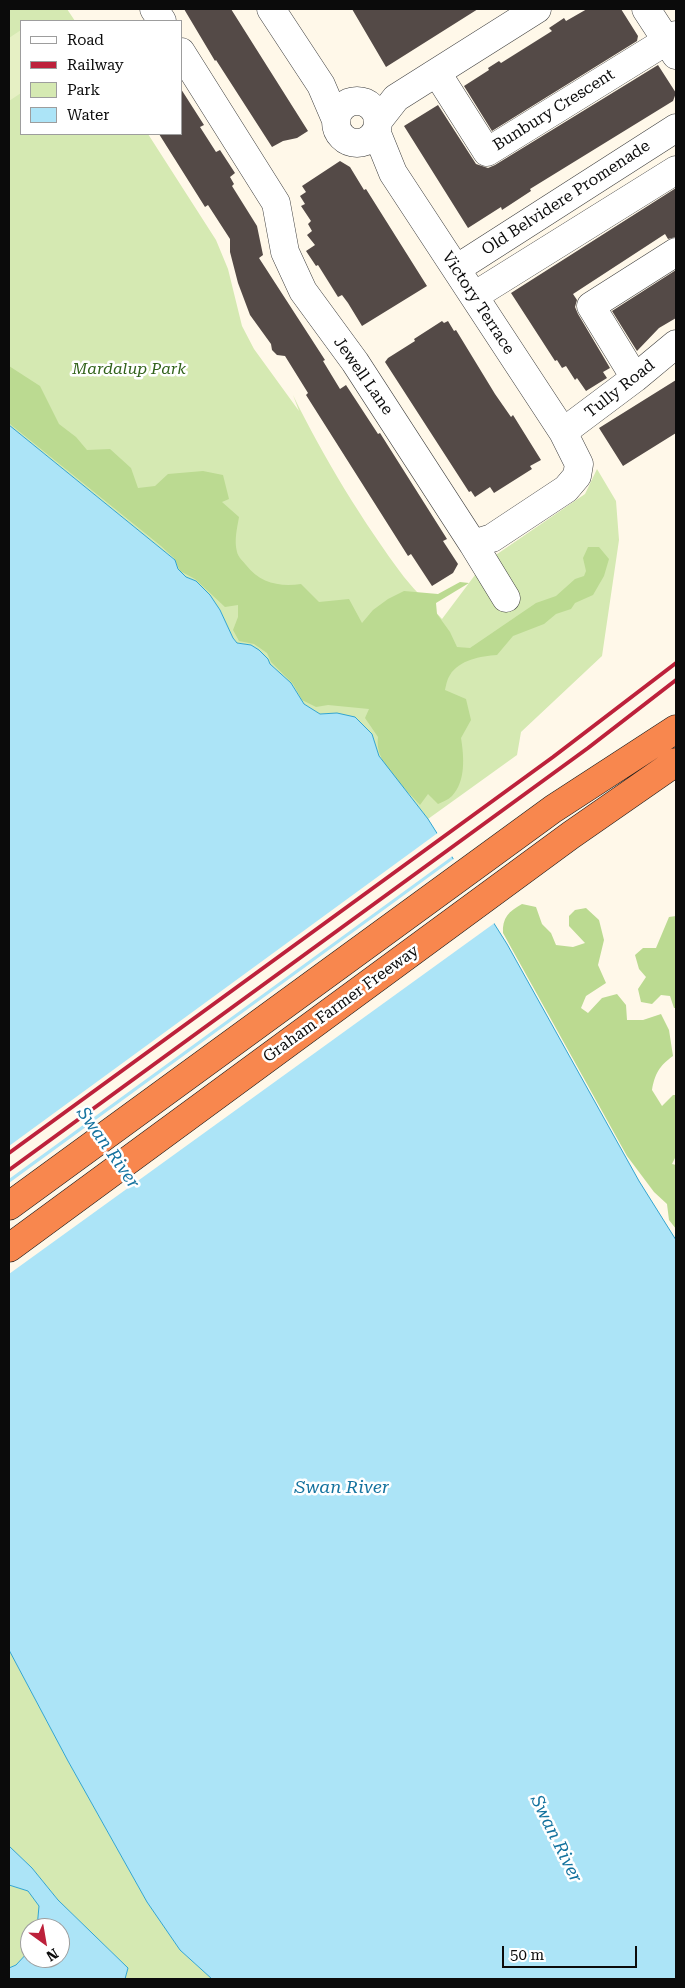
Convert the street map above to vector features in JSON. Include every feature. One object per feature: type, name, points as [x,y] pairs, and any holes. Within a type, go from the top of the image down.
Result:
[{"type":"highway","points":[[553,809],[676,718]]},
{"type":"highway","name":"Graham Farmer Freeway","points":[[9,1206],[553,809],[676,729]]},
{"type":"highway","name":"Graham Farmer Freeway","points":[[9,1248],[571,835],[676,762]]},
{"type":"highway","points":[[571,835],[676,774]]},
{"type":"street","points":[[154,9],[161,20]]},
{"type":"street","name":"Victory Terrace","points":[[271,9],[321,85],[361,120],[393,173],[563,432]]},
{"type":"street","points":[[361,120],[536,9]]},
{"type":"street","points":[[646,9],[673,43]]},
{"type":"street","name":"Bunbury Crescent","points":[[437,73],[486,152],[673,43]]},
{"type":"street","name":"Jewell Lane","points":[[182,54],[276,203],[285,252],[302,291],[355,362],[506,598]]},
{"type":"street","name":"Old Belvidere Promenade","points":[[456,269],[676,128]]},
{"type":"street","name":"Old Belvidere Promenade","points":[[474,296],[676,170]]},
{"type":"street","points":[[635,378],[591,306],[676,252]]},
{"type":"street","name":"Tully Road","points":[[563,432],[635,378],[676,344]]},
{"type":"street","points":[[472,544],[492,538],[566,489],[577,476],[579,464],[563,432]]},
{"type":"green space","name":"Mardalup Park","points":[[9,9],[67,9],[74,20],[20,20],[20,135],[149,135],[216,240],[228,269],[242,326],[254,349],[299,411],[293,395],[330,465],[389,556],[409,583],[442,619],[484,563],[585,494],[597,469],[616,501],[619,540],[602,656],[521,732],[517,755],[428,819],[379,756],[372,734],[337,713],[320,714],[304,704],[291,683],[270,664],[268,659],[251,645],[237,643],[210,595],[196,581],[186,577],[177,569],[175,560],[9,425]]},
{"type":"green space","points":[[20,31],[20,94],[9,101],[9,38]]},
{"type":"green space","points":[[9,366],[40,386],[59,424],[76,437],[87,450],[110,449],[131,468],[138,488],[155,486],[168,474],[203,471],[223,475],[229,499],[222,502],[239,517],[236,548],[239,557],[251,571],[270,582],[285,585],[301,584],[319,602],[349,599],[362,623],[373,610],[388,599],[404,591],[438,594],[460,582],[469,583],[436,603],[437,614],[450,632],[457,647],[470,648],[536,603],[556,596],[575,579],[584,576],[586,571],[583,558],[588,547],[599,547],[609,559],[604,576],[593,595],[575,603],[571,609],[556,614],[544,624],[513,636],[497,655],[484,656],[465,662],[454,670],[448,678],[445,690],[466,699],[471,720],[461,738],[463,753],[462,776],[457,790],[449,799],[438,804],[428,794],[420,805],[385,765],[378,747],[378,737],[365,718],[369,709],[328,705],[316,707],[302,700],[293,684],[271,662],[267,653],[254,644],[239,641],[233,630],[238,617],[238,605],[225,607],[195,579],[180,571],[174,558],[161,546],[10,424]]},
{"type":"green space","points":[[522,904],[536,907],[542,924],[551,933],[556,945],[573,947],[585,943],[569,926],[569,916],[575,910],[586,908],[599,920],[604,940],[598,965],[606,983],[586,996],[581,1008],[588,1013],[602,998],[617,994],[626,1005],[627,1020],[643,1020],[661,1014],[669,1030],[673,1056],[658,1071],[652,1090],[662,1106],[673,1095],[676,1095],[676,1156],[672,1164],[676,1165],[676,1229],[669,1220],[667,1204],[654,1192],[627,1156],[503,933],[505,919],[513,909]]},
{"type":"green space","points":[[676,916],[676,1008],[674,1008],[670,996],[661,995],[652,1004],[641,1002],[638,989],[646,977],[639,969],[635,955],[643,948],[656,948],[669,917]]},
{"type":"green space","points":[[9,1650],[68,1761],[147,1902],[180,1950],[212,1979],[125,1979],[128,1968],[58,1900],[32,1868],[9,1846]]},
{"type":"green space","points":[[9,1885],[28,1891],[40,1906],[38,1918],[20,1918],[20,1961],[9,1968]]},
{"type":"water","name":"Swan River","points":[[9,425],[175,560],[178,569],[186,577],[196,581],[210,595],[237,643],[251,645],[259,650],[268,659],[270,664],[291,683],[304,704],[320,714],[337,713],[355,717],[372,734],[379,756],[428,819],[507,944],[639,1181],[676,1240],[676,1979],[212,1979],[180,1950],[147,1902],[68,1761],[9,1650]]},
{"type":"water","points":[[9,1846],[32,1868],[58,1900],[128,1968],[125,1979],[9,1979],[9,1968],[20,1961],[20,1968],[70,1968],[70,1918],[38,1918],[39,1906],[28,1891],[9,1885]]},
{"type":"pier","points":[[439,832],[454,855],[9,1179],[9,1146]]},
{"type":"pier","points":[[455,858],[496,922],[9,1274],[9,1183]]},
{"type":"building","points":[[184,9],[231,9],[308,131],[297,138],[283,141],[272,147],[215,61]]},
{"type":"building","points":[[352,9],[478,9],[386,67]]},
{"type":"building","points":[[587,9],[621,9],[638,36],[637,41],[492,131],[464,86],[489,70],[488,68],[499,61],[501,63],[552,31],[549,28],[564,18],[566,21]]},
{"type":"building","points":[[658,65],[676,93],[673,101],[530,189],[531,191],[502,210],[501,207],[468,228],[404,126],[438,105],[476,164],[488,168]]},
{"type":"building","points":[[182,91],[204,125],[200,127],[216,152],[220,150],[235,173],[230,177],[234,184],[232,186],[257,226],[263,255],[259,258],[325,360],[323,361],[340,389],[346,385],[378,434],[380,433],[447,539],[443,541],[458,564],[453,573],[432,586],[411,554],[408,556],[306,395],[308,393],[285,356],[277,355],[272,350],[271,344],[250,315],[238,283],[230,252],[230,239],[208,205],[205,207],[160,135],[182,135]]},
{"type":"building","points":[[340,161],[350,167],[364,190],[366,189],[427,286],[362,326],[348,303],[342,295],[338,297],[318,265],[316,266],[306,251],[315,245],[307,235],[312,231],[308,224],[311,221],[301,206],[305,204],[300,196],[306,192],[302,186]]},
{"type":"building","points":[[676,188],[676,237],[668,239],[665,234],[573,294],[577,300],[575,307],[578,314],[610,368],[603,372],[607,378],[586,391],[577,378],[575,380],[566,366],[562,368],[557,360],[555,361],[511,293]]},
{"type":"building","points":[[676,270],[676,318],[659,328],[637,351],[612,311]]},
{"type":"building","points":[[442,321],[444,323],[448,321],[454,331],[456,330],[495,394],[511,417],[513,415],[541,460],[530,466],[532,469],[494,493],[490,487],[475,497],[471,491],[469,492],[385,362],[388,358],[415,341],[414,339]]},
{"type":"building","points":[[676,380],[676,433],[623,466],[599,428]]},
{"type":"railway","points":[[9,1153],[553,757],[676,663]]},
{"type":"railway","points":[[9,1170],[588,748],[676,680]]}]
